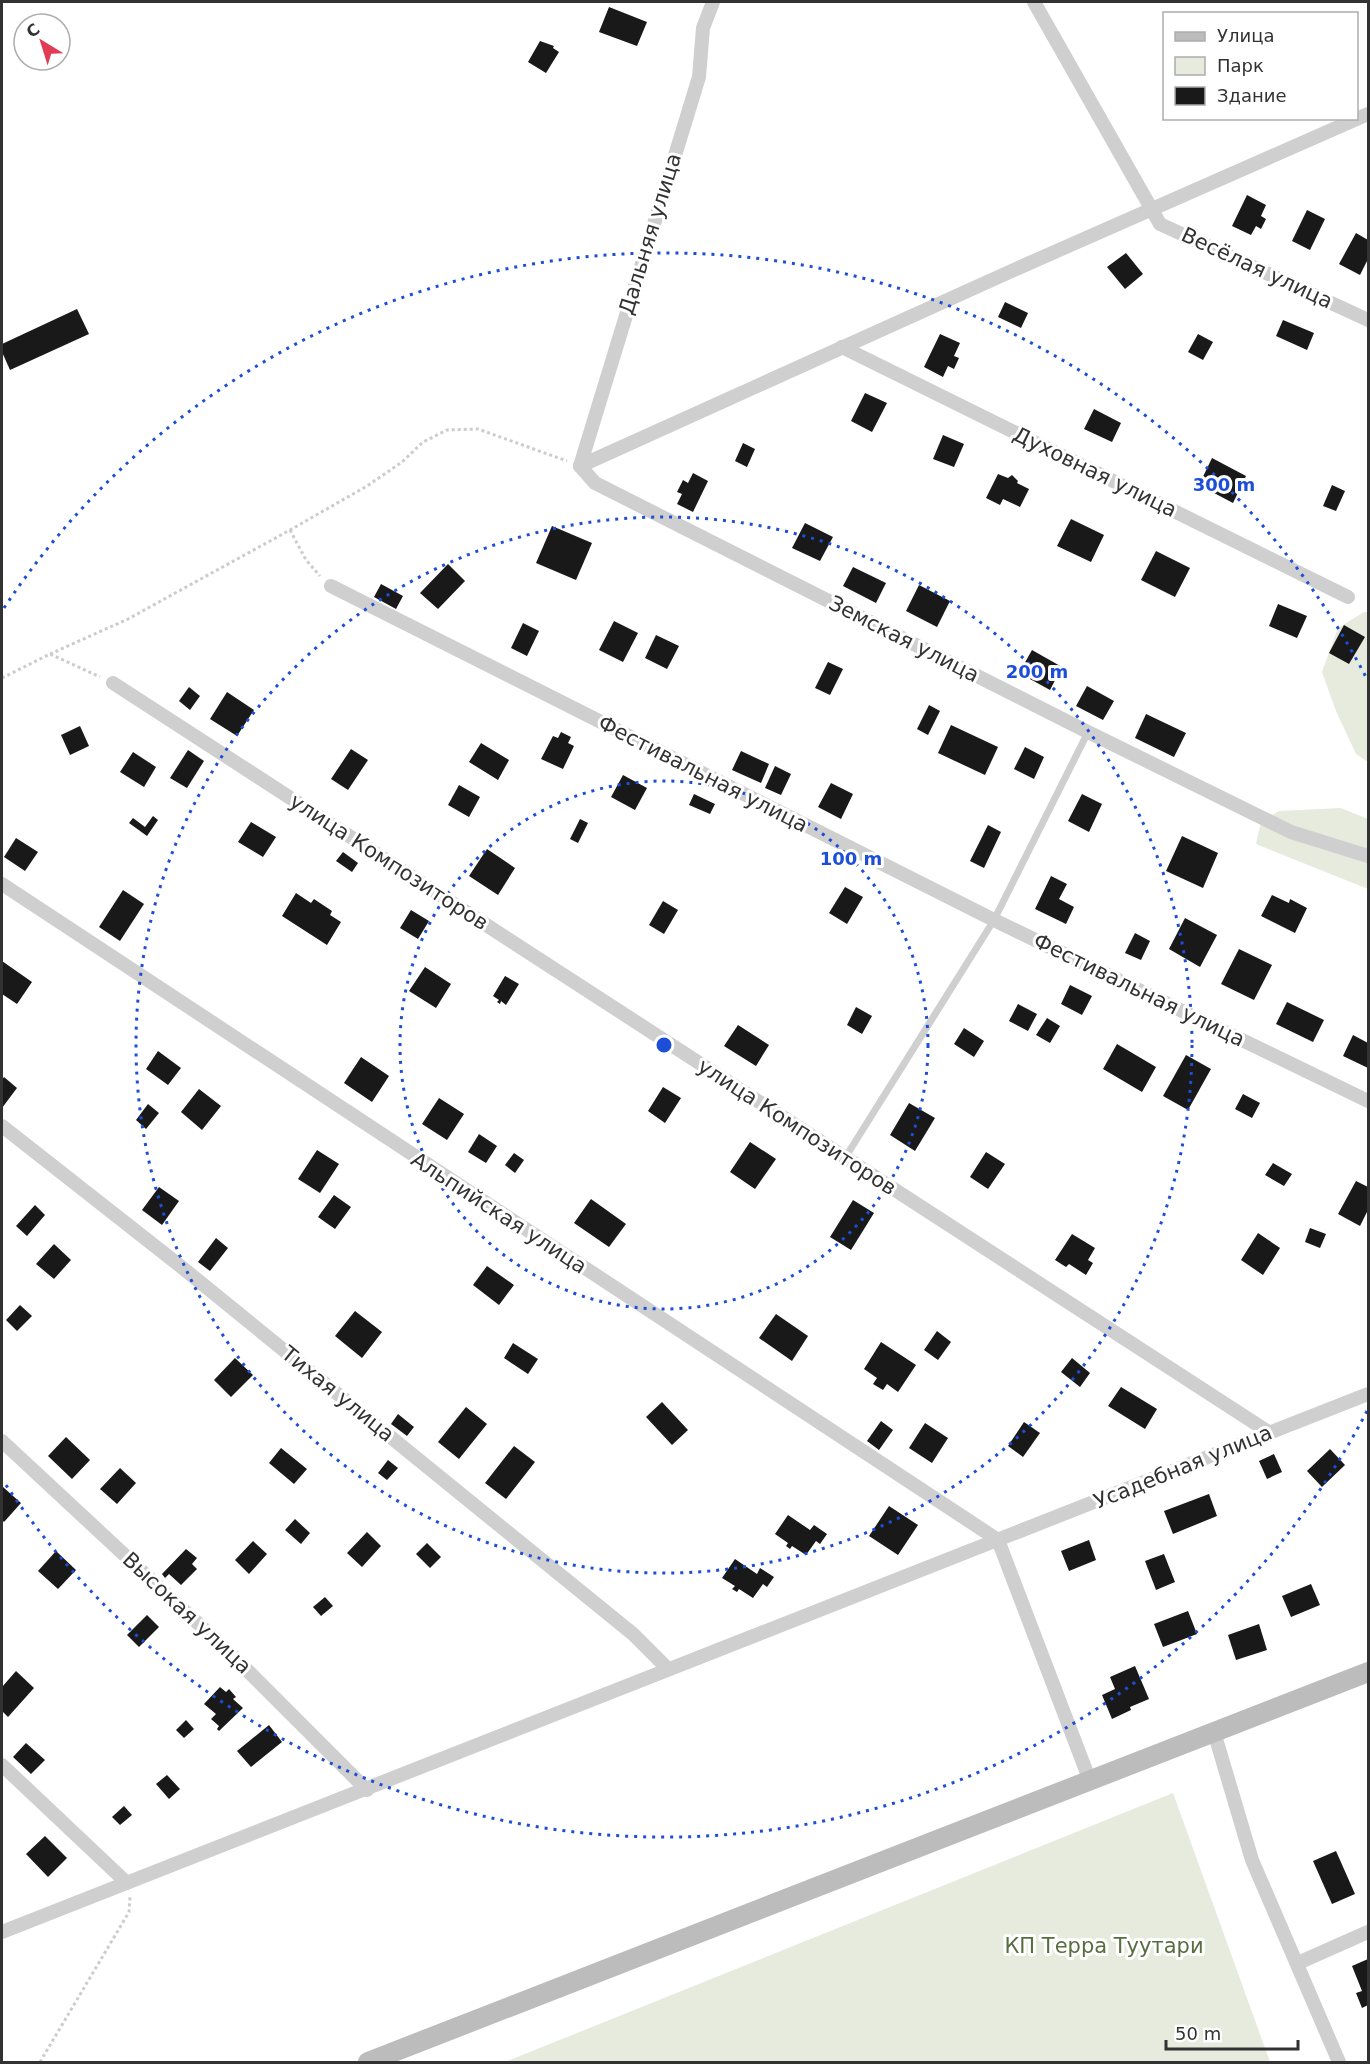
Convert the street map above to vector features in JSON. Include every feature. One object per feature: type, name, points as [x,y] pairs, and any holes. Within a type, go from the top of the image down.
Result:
[{"type":"street","name":"Дальняя улица","points":[[580,466],[699,77],[703,28],[714,2]]},
{"type":"street","name":"Весёлая улица","points":[[1034,2],[1160,224],[1368,320]]},
{"type":"street","points":[[580,466],[1354,120]]},
{"type":"street","name":"Духовная улица","points":[[842,347],[1348,597]]},
{"type":"street","name":"Земская улица","points":[[580,466],[595,483],[1088,732],[1291,832],[1368,856]]},
{"type":"street","name":"Фестивальная улица","points":[[331,586],[994,920],[1368,1101]]},
{"type":"street","name":"улица Композиторов","points":[[113,683],[1270,1433]]},
{"type":"street","name":"Альпийская улица","points":[[2,884],[998,1540]]},
{"type":"street","name":"Тихая улица","points":[[2,1126],[179,1265],[633,1634],[668,1669]]},
{"type":"street","name":"Усадебная улица","points":[[2,1932],[1368,1394]]},
{"type":"street","name":"Высокая улица","points":[[2,1441],[232,1654],[367,1790]]},
{"type":"street","points":[[998,1540],[1090,1781]]},
{"type":"street","points":[[368,2062],[1368,1672]]},
{"type":"street","points":[[1214,1732],[1252,1860],[1339,2062]]},
{"type":"street","points":[[2,1765],[127,1883]]},
{"type":"street","points":[[1298,1964],[1368,1932]]},
{"type":"lane","points":[[845,1158],[994,920],[1088,732]]},
{"type":"path","points":[[2,678],[128,619],[290,530],[367,486],[402,462],[423,442],[447,430],[478,429],[580,466]]},
{"type":"path","points":[[290,530],[306,560],[315,572],[331,586]]},
{"type":"path","points":[[50,654],[113,683]]},
{"type":"path","points":[[40,2062],[129,1912],[130,1898],[127,1883]]},
{"type":"green space","points":[[1364,612],[1368,612],[1368,762],[1356,754],[1336,711],[1322,672],[1338,628]]},
{"type":"green space","points":[[1341,808],[1368,819],[1368,889],[1256,844],[1261,822],[1279,811]]},
{"type":"green space","name":"КП Терра Туутари","points":[[1173,1793],[1270,2062],[505,2062]]},
{"type":"building","points":[[609,7],[647,22],[637,46],[599,32]]},
{"type":"building","points":[[540,41],[554,46],[553,48],[559,52],[546,73],[528,62]]},
{"type":"building","points":[[1247,195],[1266,205],[1261,216],[1266,219],[1261,229],[1256,226],[1251,235],[1232,226]]},
{"type":"building","points":[[1307,210],[1325,219],[1310,250],[1292,241]]},
{"type":"building","points":[[1356,233],[1368,240],[1368,259],[1360,275],[1339,264]]},
{"type":"building","points":[[1126,253],[1143,274],[1125,289],[1107,267]]},
{"type":"building","points":[[1005,302],[1028,313],[1021,328],[998,317]]},
{"type":"building","points":[[77,309],[89,334],[10,370],[2,352],[2,344]]},
{"type":"building","points":[[1283,320],[1314,333],[1307,350],[1276,336]]},
{"type":"building","points":[[940,334],[960,343],[954,356],[959,358],[954,369],[948,366],[943,377],[924,367]]},
{"type":"building","points":[[1198,334],[1213,342],[1203,360],[1188,352]]},
{"type":"building","points":[[865,393],[887,403],[872,432],[851,421]]},
{"type":"building","points":[[1094,409],[1121,423],[1112,442],[1084,429]]},
{"type":"building","points":[[943,435],[964,444],[954,467],[933,459]]},
{"type":"building","points":[[743,443],[755,449],[747,467],[735,461]]},
{"type":"building","points":[[1212,458],[1246,476],[1233,503],[1199,485]]},
{"type":"building","points":[[693,473],[708,481],[693,512],[677,504],[682,494],[677,492],[683,480],[688,483]]},
{"type":"building","points":[[998,474],[1008,478],[1012,475],[1018,481],[1017,483],[1029,489],[1020,507],[1003,499],[1000,505],[986,498]]},
{"type":"building","points":[[1332,485],[1345,491],[1336,511],[1323,506]]},
{"type":"building","points":[[1071,519],[1104,535],[1091,562],[1057,546]]},
{"type":"building","points":[[805,523],[833,537],[820,561],[792,548]]},
{"type":"building","points":[[552,526],[592,543],[576,580],[536,563]]},
{"type":"building","points":[[1156,551],[1190,568],[1175,597],[1141,580]]},
{"type":"building","points":[[448,564],[465,581],[438,609],[420,593]]},
{"type":"building","points":[[853,567],[886,583],[876,603],[843,586]]},
{"type":"building","points":[[381,584],[403,596],[396,609],[374,597]]},
{"type":"building","points":[[919,585],[950,601],[937,627],[906,611]]},
{"type":"building","points":[[1278,604],[1307,616],[1297,638],[1269,626]]},
{"type":"building","points":[[614,621],[638,633],[623,662],[599,650]]},
{"type":"building","points":[[523,623],[539,631],[527,656],[511,648]]},
{"type":"building","points":[[1344,625],[1365,637],[1349,664],[1329,653]]},
{"type":"building","points":[[656,635],[679,646],[667,669],[645,658]]},
{"type":"building","points":[[1032,650],[1062,667],[1050,690],[1019,673]]},
{"type":"building","points":[[828,662],[843,669],[830,695],[815,688]]},
{"type":"building","points":[[1087,686],[1114,701],[1103,720],[1076,706]]},
{"type":"building","points":[[189,687],[200,696],[190,710],[179,701]]},
{"type":"building","points":[[227,692],[254,710],[237,736],[210,719]]},
{"type":"building","points":[[929,705],[940,711],[928,735],[917,729]]},
{"type":"building","points":[[1146,714],[1186,733],[1174,757],[1135,738]]},
{"type":"building","points":[[951,725],[998,747],[985,775],[938,753]]},
{"type":"building","points":[[80,726],[89,746],[70,755],[61,735]]},
{"type":"building","points":[[561,732],[571,737],[568,743],[574,746],[563,769],[541,759],[553,736],[558,738]]},
{"type":"building","points":[[481,743],[509,760],[498,780],[469,762]]},
{"type":"building","points":[[1025,747],[1044,757],[1034,779],[1014,769]]},
{"type":"building","points":[[351,749],[368,760],[348,790],[331,779]]},
{"type":"building","points":[[188,750],[204,761],[187,788],[170,778]]},
{"type":"building","points":[[741,751],[769,764],[761,783],[732,770]]},
{"type":"building","points":[[133,752],[156,767],[144,787],[120,772]]},
{"type":"building","points":[[775,766],[791,774],[781,795],[765,788]]},
{"type":"building","points":[[623,775],[647,788],[635,810],[611,797]]},
{"type":"building","points":[[831,783],[853,794],[841,819],[818,807]]},
{"type":"building","points":[[459,785],[480,797],[469,817],[448,805]]},
{"type":"building","points":[[694,794],[715,804],[710,814],[689,805]]},
{"type":"building","points":[[1082,794],[1102,804],[1089,832],[1068,821]]},
{"type":"building","points":[[153,816],[158,820],[147,836],[129,823],[133,818],[145,827]]},
{"type":"building","points":[[580,819],[588,823],[578,843],[570,839]]},
{"type":"building","points":[[251,822],[276,837],[263,857],[238,842]]},
{"type":"building","points":[[988,825],[1001,832],[984,868],[970,861]]},
{"type":"building","points":[[1182,836],[1218,853],[1203,888],[1166,871]]},
{"type":"building","points":[[16,838],[38,852],[25,871],[4,857]]},
{"type":"building","points":[[487,849],[515,868],[498,895],[469,876]]},
{"type":"building","points":[[343,852],[358,863],[352,872],[336,861]]},
{"type":"building","points":[[1051,876],[1067,884],[1059,899],[1074,907],[1066,924],[1035,909]]},
{"type":"building","points":[[845,887],[863,897],[847,924],[829,913]]},
{"type":"building","points":[[123,890],[144,904],[120,941],[99,927]]},
{"type":"building","points":[[296,893],[311,903],[314,899],[332,911],[330,915],[341,922],[327,945],[282,916]]},
{"type":"building","points":[[1272,895],[1289,903],[1290,899],[1307,908],[1295,933],[1261,916]]},
{"type":"building","points":[[663,901],[678,910],[664,934],[649,925]]},
{"type":"building","points":[[411,910],[429,921],[418,939],[400,928]]},
{"type":"building","points":[[1185,918],[1217,935],[1200,967],[1169,949]]},
{"type":"building","points":[[1135,933],[1150,941],[1141,960],[1125,953]]},
{"type":"building","points":[[1239,949],[1272,965],[1254,1000],[1221,984]]},
{"type":"building","points":[[2,961],[32,982],[17,1004],[2,994]]},
{"type":"building","points":[[425,967],[451,984],[436,1008],[409,991]]},
{"type":"building","points":[[505,976],[519,984],[506,1005],[501,1001],[500,1004],[497,1002],[499,1000],[493,996]]},
{"type":"building","points":[[1070,985],[1092,996],[1082,1015],[1061,1004]]},
{"type":"building","points":[[1287,1002],[1324,1020],[1313,1042],[1276,1024]]},
{"type":"building","points":[[1018,1004],[1037,1014],[1028,1031],[1009,1021]]},
{"type":"building","points":[[856,1007],[872,1016],[862,1034],[847,1025]]},
{"type":"building","points":[[1047,1018],[1060,1026],[1050,1043],[1036,1035]]},
{"type":"building","points":[[738,1025],[769,1045],[756,1066],[724,1046]]},
{"type":"building","points":[[964,1028],[984,1041],[974,1057],[954,1044]]},
{"type":"building","points":[[1353,1035],[1368,1043],[1368,1068],[1343,1056]]},
{"type":"building","points":[[1117,1044],[1156,1067],[1142,1092],[1103,1069]]},
{"type":"building","points":[[158,1051],[181,1068],[168,1085],[146,1069]]},
{"type":"building","points":[[1186,1055],[1211,1069],[1188,1110],[1163,1096]]},
{"type":"building","points":[[361,1057],[389,1076],[372,1102],[344,1083]]},
{"type":"building","points":[[4,1077],[17,1088],[2,1108],[2,1080]]},
{"type":"building","points":[[663,1087],[681,1098],[665,1123],[648,1111]]},
{"type":"building","points":[[199,1089],[221,1106],[202,1130],[181,1112]]},
{"type":"building","points":[[1243,1094],[1260,1103],[1252,1118],[1235,1109]]},
{"type":"building","points":[[439,1098],[464,1114],[447,1140],[422,1124]]},
{"type":"building","points":[[909,1103],[935,1118],[915,1151],[890,1135]]},
{"type":"building","points":[[148,1104],[159,1113],[146,1129],[136,1120]]},
{"type":"building","points":[[479,1134],[497,1146],[486,1163],[468,1152]]},
{"type":"building","points":[[750,1142],[776,1159],[755,1189],[730,1172]]},
{"type":"building","points":[[317,1150],[339,1164],[320,1193],[298,1179]]},
{"type":"building","points":[[986,1152],[1005,1164],[988,1189],[970,1177]]},
{"type":"building","points":[[514,1153],[524,1160],[515,1173],[505,1165]]},
{"type":"building","points":[[1273,1163],[1292,1174],[1284,1186],[1265,1175]]},
{"type":"building","points":[[1356,1181],[1368,1187],[1368,1210],[1360,1226],[1338,1214]]},
{"type":"building","points":[[159,1187],[179,1201],[162,1225],[142,1210]]},
{"type":"building","points":[[334,1195],[351,1207],[335,1229],[318,1217]]},
{"type":"building","points":[[591,1199],[626,1224],[609,1247],[574,1223]]},
{"type":"building","points":[[853,1200],[874,1213],[851,1250],[830,1237]]},
{"type":"building","points":[[35,1205],[45,1215],[27,1236],[16,1226]]},
{"type":"building","points":[[1310,1228],[1326,1234],[1320,1248],[1305,1242]]},
{"type":"building","points":[[1258,1233],[1280,1248],[1263,1275],[1241,1260]]},
{"type":"building","points":[[1072,1234],[1095,1248],[1088,1260],[1093,1263],[1086,1275],[1069,1264],[1066,1267],[1055,1260]]},
{"type":"building","points":[[216,1238],[228,1248],[210,1271],[198,1262]]},
{"type":"building","points":[[54,1244],[71,1260],[54,1279],[36,1264]]},
{"type":"building","points":[[487,1266],[514,1285],[499,1305],[473,1285]]},
{"type":"building","points":[[20,1305],[32,1316],[17,1331],[6,1320]]},
{"type":"building","points":[[355,1311],[382,1332],[362,1358],[335,1336]]},
{"type":"building","points":[[776,1314],[808,1336],[792,1361],[759,1338]]},
{"type":"building","points":[[937,1331],[951,1342],[938,1360],[924,1350]]},
{"type":"building","points":[[881,1342],[916,1365],[898,1392],[887,1384],[883,1390],[873,1384],[877,1378],[864,1369]]},
{"type":"building","points":[[513,1343],[538,1359],[528,1374],[504,1358]]},
{"type":"building","points":[[235,1358],[253,1375],[231,1397],[214,1380]]},
{"type":"building","points":[[1072,1358],[1090,1373],[1080,1387],[1061,1372]]},
{"type":"building","points":[[1121,1387],[1157,1409],[1145,1429],[1108,1406]]},
{"type":"building","points":[[662,1402],[688,1430],[672,1445],[646,1417]]},
{"type":"building","points":[[466,1407],[487,1424],[459,1459],[438,1442]]},
{"type":"building","points":[[398,1414],[414,1427],[407,1436],[391,1424]]},
{"type":"building","points":[[881,1421],[893,1430],[879,1450],[867,1441]]},
{"type":"building","points":[[1024,1422],[1040,1433],[1023,1457],[1008,1446]]},
{"type":"building","points":[[925,1423],[948,1438],[932,1463],[909,1448]]},
{"type":"building","points":[[66,1437],[90,1460],[72,1479],[48,1456]]},
{"type":"building","points":[[514,1446],[535,1462],[506,1499],[485,1483]]},
{"type":"building","points":[[281,1448],[307,1469],[294,1484],[269,1463]]},
{"type":"building","points":[[1330,1449],[1345,1465],[1322,1487],[1307,1471]]},
{"type":"building","points":[[1274,1454],[1282,1472],[1267,1479],[1259,1461]]},
{"type":"building","points":[[388,1460],[398,1468],[387,1480],[378,1473]]},
{"type":"building","points":[[120,1468],[136,1483],[117,1504],[100,1489]]},
{"type":"building","points":[[3,1487],[21,1503],[4,1522],[2,1520]]},
{"type":"building","points":[[1209,1494],[1217,1516],[1173,1534],[1164,1511]]},
{"type":"building","points":[[889,1506],[918,1525],[898,1555],[869,1536]]},
{"type":"building","points":[[788,1515],[810,1530],[814,1525],[827,1534],[820,1544],[816,1541],[806,1555],[792,1546],[790,1549],[786,1546],[788,1543],[775,1534]]},
{"type":"building","points":[[295,1519],[310,1533],[301,1544],[285,1530]]},
{"type":"building","points":[[367,1532],[381,1546],[362,1567],[347,1553]]},
{"type":"building","points":[[1089,1540],[1096,1560],[1069,1571],[1061,1551]]},
{"type":"building","points":[[253,1541],[267,1554],[249,1574],[235,1560]]},
{"type":"building","points":[[427,1543],[441,1557],[430,1568],[416,1554]]},
{"type":"building","points":[[186,1549],[197,1558],[192,1564],[197,1569],[181,1585],[169,1574],[165,1578],[162,1574]]},
{"type":"building","points":[[56,1551],[76,1570],[58,1589],[38,1571]]},
{"type":"building","points":[[1164,1554],[1175,1582],[1156,1590],[1145,1561]]},
{"type":"building","points":[[735,1559],[757,1574],[760,1568],[774,1577],[767,1587],[763,1584],[753,1598],[739,1589],[737,1592],[732,1589],[735,1586],[722,1578]]},
{"type":"building","points":[[1311,1584],[1320,1605],[1291,1617],[1282,1596]]},
{"type":"building","points":[[325,1597],[333,1606],[321,1616],[313,1607]]},
{"type":"building","points":[[1188,1611],[1197,1634],[1163,1647],[1154,1624]]},
{"type":"building","points":[[147,1615],[159,1627],[139,1647],[127,1635]]},
{"type":"building","points":[[1259,1624],[1267,1650],[1236,1660],[1228,1635]]},
{"type":"building","points":[[1135,1666],[1149,1699],[1130,1707],[1131,1710],[1112,1719],[1102,1695],[1115,1689],[1110,1677]]},
{"type":"building","points":[[16,1671],[34,1688],[8,1717],[2,1711],[2,1687]]},
{"type":"building","points":[[220,1687],[226,1692],[229,1689],[236,1697],[233,1699],[243,1708],[219,1731],[217,1729],[219,1726],[211,1719],[216,1714],[204,1704]]},
{"type":"building","points":[[186,1720],[194,1729],[184,1738],[176,1730]]},
{"type":"building","points":[[269,1725],[282,1742],[251,1767],[237,1751]]},
{"type":"building","points":[[26,1743],[45,1760],[31,1774],[13,1757]]},
{"type":"building","points":[[167,1775],[180,1789],[169,1799],[156,1784]]},
{"type":"building","points":[[124,1806],[132,1815],[120,1825],[112,1817]]},
{"type":"building","points":[[45,1836],[67,1858],[48,1877],[26,1854]]},
{"type":"building","points":[[1336,1851],[1355,1894],[1332,1904],[1313,1861]]},
{"type":"building","points":[[1368,1959],[1368,2005],[1362,2008],[1356,1993],[1362,1991],[1352,1966]]}]
